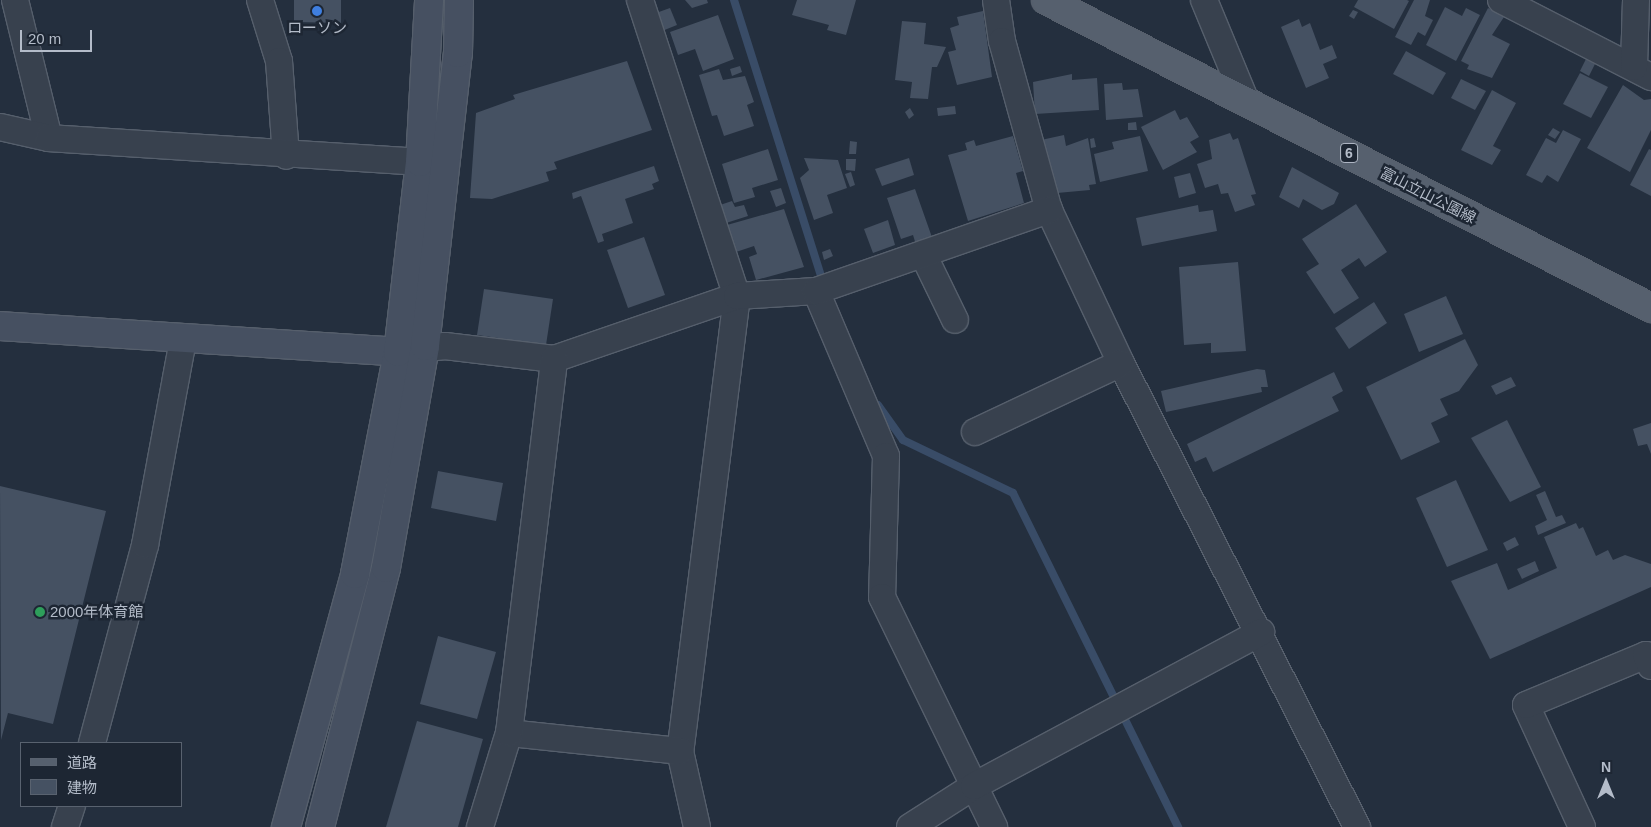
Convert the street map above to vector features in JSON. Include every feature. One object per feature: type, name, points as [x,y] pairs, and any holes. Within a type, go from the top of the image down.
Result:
[{"type":"main road","name":"富山立山公園線","points":[[1046,0],[1245,99],[1651,308]]},
{"type":"street","points":[[15,0],[50,138]]},
{"type":"street","points":[[260,0],[279,61],[286,156]]},
{"type":"street","points":[[286,827],[356,574],[398,352],[420,162],[429,0]]},
{"type":"street","points":[[320,827],[386,568],[425,346],[458,53],[458,0]]},
{"type":"street","points":[[640,0],[737,296],[680,751],[697,827]]},
{"type":"street","points":[[996,0],[1002,41],[1049,210],[1122,363],[1261,632],[1357,827]]},
{"type":"street","points":[[1204,0],[1245,99]]},
{"type":"street","points":[[1502,0],[1642,72]]},
{"type":"street","points":[[1636,0],[1642,72]]},
{"type":"street","points":[[0,127],[50,138],[286,156],[420,162]]},
{"type":"street","points":[[0,326],[398,352],[425,346],[554,359],[737,296],[816,291],[1049,210]]},
{"type":"street","points":[[923,254],[955,320]]},
{"type":"street","points":[[816,291],[886,456],[882,597],[994,827]]},
{"type":"street","points":[[92,742],[145,545],[183,339]]},
{"type":"street","points":[[480,827],[509,733],[554,359]]},
{"type":"street","points":[[975,432],[1122,363]]},
{"type":"street","points":[[910,827],[974,786],[1261,632]]},
{"type":"street","points":[[1582,827],[1526,705],[1646,655],[1651,666]]},
{"type":"street","points":[[509,733],[680,751]]},
{"type":"street","points":[[65,827],[72,807]]},
{"type":"building","name":"ローソン","points":[[294,0],[341,0],[341,23],[294,22]]},
{"type":"building","points":[[685,0],[707,0],[708,3],[692,8]]},
{"type":"building","points":[[797,0],[856,0],[846,35],[827,30],[829,25],[792,15]]},
{"type":"building","points":[[1358,0],[1409,1],[1394,29],[1354,7]]},
{"type":"building","points":[[1414,0],[1430,0],[1425,16],[1433,20],[1425,36],[1418,32],[1411,45],[1395,37]]},
{"type":"building","points":[[1445,7],[1462,16],[1466,8],[1480,15],[1456,61],[1426,45]]},
{"type":"building","points":[[670,8],[677,25],[662,31],[656,13]]},
{"type":"building","points":[[1488,8],[1504,17],[1492,35],[1510,44],[1492,78],[1467,69],[1469,65],[1461,61]]},
{"type":"building","points":[[1353,10],[1358,12],[1354,19],[1349,16]]},
{"type":"building","points":[[983,11],[992,77],[957,85],[948,52],[956,50],[950,28],[959,25],[957,17]]},
{"type":"building","points":[[718,15],[734,59],[703,71],[695,49],[678,55],[670,32]]},
{"type":"building","points":[[1299,19],[1302,27],[1310,23],[1320,50],[1332,45],[1337,58],[1323,64],[1329,78],[1306,88],[1281,27]]},
{"type":"building","points":[[902,21],[926,23],[924,44],[946,47],[937,67],[932,67],[928,99],[910,98],[912,82],[895,80]]},
{"type":"building","points":[[1406,51],[1446,73],[1433,95],[1393,74]]},
{"type":"building","points":[[1586,59],[1595,64],[1589,76],[1580,71]]},
{"type":"building","points":[[627,61],[652,130],[554,162],[557,169],[546,172],[549,181],[492,199],[470,198],[476,113],[515,99],[513,95]]},
{"type":"building","points":[[740,66],[742,72],[732,76],[730,69]]},
{"type":"building","points":[[719,69],[723,80],[745,76],[754,102],[747,105],[754,126],[724,136],[717,115],[712,116],[699,75]]},
{"type":"building","points":[[1580,73],[1608,87],[1591,118],[1563,104]]},
{"type":"building","points":[[1072,74],[1072,80],[1097,78],[1099,110],[1035,114],[1033,82]]},
{"type":"building","points":[[1461,79],[1486,91],[1475,110],[1451,98]]},
{"type":"building","points":[[1122,83],[1123,90],[1138,89],[1143,117],[1106,120],[1104,84]]},
{"type":"building","points":[[1623,85],[1644,100],[1651,99],[1651,130],[1630,172],[1587,148]]},
{"type":"building","points":[[1492,90],[1516,103],[1493,146],[1501,150],[1492,165],[1461,150]]},
{"type":"building","points":[[955,106],[956,114],[938,116],[937,108]]},
{"type":"building","points":[[910,108],[914,115],[909,119],[905,112]]},
{"type":"building","points":[[1175,110],[1180,120],[1187,117],[1199,137],[1190,142],[1197,152],[1163,170],[1141,127]]},
{"type":"building","points":[[1136,122],[1137,130],[1128,130],[1128,123]]},
{"type":"building","points":[[1553,128],[1560,132],[1555,139],[1548,135]]},
{"type":"building","points":[[1563,130],[1581,139],[1558,182],[1547,175],[1542,183],[1526,175],[1546,138],[1556,143]]},
{"type":"building","points":[[1230,133],[1233,140],[1238,138],[1256,194],[1251,195],[1255,205],[1235,212],[1228,193],[1221,194],[1218,184],[1205,188],[1197,164],[1212,159],[1209,140]]},
{"type":"building","points":[[1064,135],[1066,146],[1088,138],[1096,184],[1089,185],[1090,190],[1057,193],[1041,140]]},
{"type":"building","points":[[1013,136],[1023,171],[1016,173],[1024,203],[968,221],[948,155],[967,150],[965,143],[974,140],[976,146]]},
{"type":"building","points":[[1140,136],[1148,171],[1100,182],[1094,154],[1114,149],[1112,142]]},
{"type":"building","points":[[1094,138],[1096,147],[1091,148],[1090,139]]},
{"type":"building","points":[[850,141],[857,142],[856,154],[849,154]]},
{"type":"building","points":[[768,149],[778,180],[752,188],[755,197],[734,203],[722,164]]},
{"type":"building","points":[[1649,149],[1651,150],[1651,196],[1630,185]]},
{"type":"building","points":[[804,158],[838,160],[847,188],[827,195],[833,213],[814,220],[800,178],[809,170]]},
{"type":"building","points":[[909,158],[914,175],[882,186],[875,169]]},
{"type":"building","points":[[846,159],[856,159],[855,171],[846,170]]},
{"type":"building","points":[[654,166],[659,181],[652,184],[654,189],[625,199],[633,223],[602,234],[604,241],[598,243],[581,196],[573,199],[572,193]]},
{"type":"building","points":[[1292,167],[1339,193],[1334,204],[1322,210],[1303,199],[1299,208],[1279,197]]},
{"type":"building","points":[[851,172],[855,185],[850,187],[845,174]]},
{"type":"building","points":[[1190,173],[1196,193],[1179,198],[1174,177]]},
{"type":"building","points":[[781,188],[786,203],[776,207],[770,191]]},
{"type":"building","points":[[915,189],[934,243],[917,248],[913,235],[901,239],[887,198]]},
{"type":"building","points":[[732,201],[735,207],[744,205],[748,216],[726,223],[720,205]]},
{"type":"building","points":[[1356,204],[1387,252],[1365,267],[1359,258],[1341,270],[1359,298],[1334,314],[1306,272],[1319,264],[1302,239]]},
{"type":"building","points":[[1198,205],[1199,212],[1213,210],[1217,231],[1142,246],[1136,218]]},
{"type":"building","points":[[784,209],[804,267],[756,280],[749,257],[757,254],[754,246],[736,252],[727,225]]},
{"type":"building","points":[[888,220],[895,245],[873,253],[864,229]]},
{"type":"building","points":[[644,237],[665,295],[628,308],[607,250]]},
{"type":"building","points":[[830,249],[833,256],[824,260],[822,252]]},
{"type":"building","points":[[1238,262],[1246,351],[1211,353],[1211,343],[1184,345],[1179,267]]},
{"type":"building","points":[[484,289],[553,299],[546,345],[477,335]]},
{"type":"building","points":[[1446,296],[1463,334],[1419,352],[1404,314]]},
{"type":"building","points":[[1374,302],[1387,323],[1349,349],[1335,328]]},
{"type":"building","points":[[1465,339],[1478,365],[1459,391],[1440,399],[1448,415],[1431,423],[1440,442],[1401,460],[1366,387]]},
{"type":"building","points":[[1257,369],[1265,370],[1268,387],[1261,387],[1262,392],[1166,412],[1161,391]]},
{"type":"building","points":[[1334,372],[1343,391],[1332,397],[1339,411],[1213,472],[1206,457],[1195,462],[1187,444]]},
{"type":"building","points":[[1511,377],[1516,386],[1496,395],[1491,386]]},
{"type":"building","points":[[1507,420],[1541,487],[1510,502],[1471,438]]},
{"type":"building","points":[[1651,423],[1651,454],[1647,444],[1638,446],[1633,429]]},
{"type":"building","points":[[438,471],[503,483],[496,521],[431,508]]},
{"type":"building","points":[[1456,480],[1488,550],[1447,567],[1416,498]]},
{"type":"building","name":"2000年体育館","points":[[0,486],[106,511],[53,724],[8,713],[1,740]]},
{"type":"building","points":[[1545,491],[1556,517],[1562,515],[1566,523],[1538,535],[1535,526],[1547,520],[1536,495]]},
{"type":"building","points":[[1576,523],[1579,529],[1583,527],[1596,556],[1608,550],[1613,560],[1625,555],[1651,564],[1651,587],[1490,659],[1451,581],[1497,563],[1508,590],[1557,568],[1544,537]]},
{"type":"building","points":[[1515,537],[1519,545],[1507,551],[1503,543]]},
{"type":"building","points":[[1535,561],[1539,571],[1522,579],[1517,569]]},
{"type":"building","points":[[438,636],[496,652],[477,719],[420,704]]},
{"type":"building","points":[[417,721],[483,739],[458,827],[386,827]]},
{"type":"waterway","points":[[734,0],[824,285]]},
{"type":"waterway","points":[[878,405],[903,440],[1013,493],[1178,827]]},
{"type":"place","name":"ローソン","points":[[317,11]]},
{"type":"place","name":"2000年体育館","points":[[40,612]]}]
